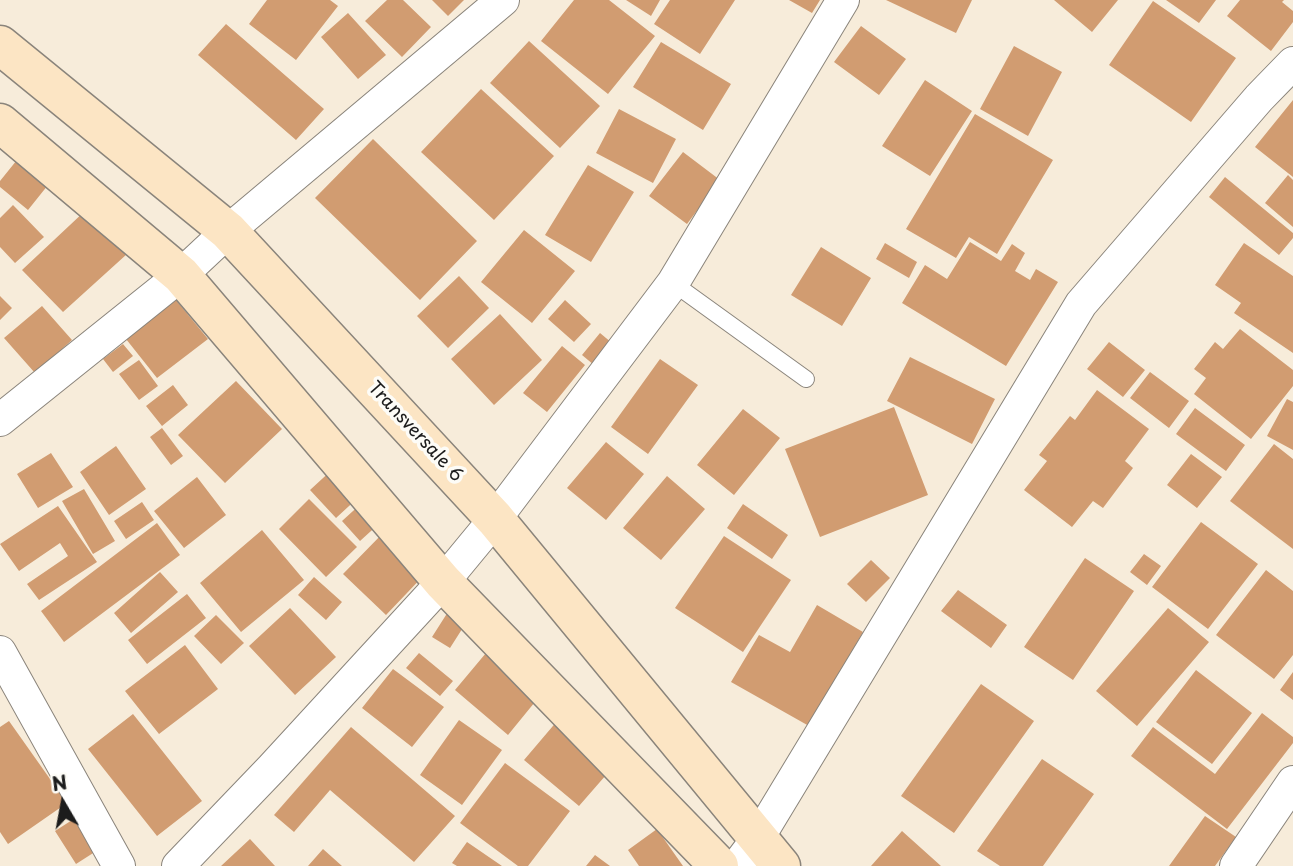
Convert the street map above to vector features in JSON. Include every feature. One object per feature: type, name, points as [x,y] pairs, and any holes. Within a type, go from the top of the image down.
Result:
[{"type":"main road","name":"Transversale 6","points":[[0,45],[228,231],[495,519],[759,857]]},
{"type":"main road","points":[[0,123],[181,275],[443,582],[719,866]]},
{"type":"street","points":[[0,420],[181,275],[228,231],[503,0]]},
{"type":"street","points":[[178,866],[443,582],[495,519],[673,284],[843,0]]},
{"type":"street","points":[[759,857],[1081,304],[1259,98],[1293,63]]},
{"type":"street","points":[[0,652],[120,866]]},
{"type":"street","points":[[1236,866],[1293,782]]},
{"type":"lane","points":[[673,284],[806,379]]},
{"type":"building","points":[[267,0],[330,0],[338,6],[296,60],[249,24]]},
{"type":"building","points":[[387,0],[403,0],[431,27],[402,57],[365,21]]},
{"type":"building","points":[[432,0],[464,0],[448,16]]},
{"type":"building","points":[[574,0],[609,0],[655,36],[608,94],[541,41]]},
{"type":"building","points":[[626,0],[660,0],[651,16]]},
{"type":"building","points":[[670,0],[735,0],[700,54],[654,24]]},
{"type":"building","points":[[789,0],[820,0],[812,13]]},
{"type":"building","points":[[886,0],[972,0],[956,33]]},
{"type":"building","points":[[1054,0],[1118,0],[1092,32]]},
{"type":"building","points":[[1166,0],[1216,0],[1199,23]]},
{"type":"building","points":[[1240,0],[1284,0],[1282,2],[1293,11],[1293,22],[1271,51],[1227,16]]},
{"type":"building","points":[[1153,1],[1236,58],[1191,122],[1109,65]]},
{"type":"building","points":[[348,13],[386,55],[358,79],[321,37]]},
{"type":"building","points":[[226,24],[324,109],[296,140],[198,55]]},
{"type":"building","points":[[861,26],[906,59],[879,95],[834,62]]},
{"type":"building","points":[[529,41],[600,106],[560,148],[490,83]]},
{"type":"building","points":[[661,42],[731,84],[703,130],[633,87]]},
{"type":"building","points":[[1014,46],[1062,72],[1028,136],[980,109]]},
{"type":"building","points":[[925,80],[972,111],[930,176],[882,146]]},
{"type":"building","points":[[481,89],[554,156],[494,220],[421,152]]},
{"type":"building","points":[[1293,100],[1293,177],[1255,147]]},
{"type":"building","points":[[619,109],[676,139],[653,183],[596,153]]},
{"type":"building","points":[[975,114],[1053,160],[997,254],[969,237],[956,258],[906,229]]},
{"type":"building","points":[[373,139],[477,241],[420,300],[315,198]]},
{"type":"building","points":[[25,150],[56,175],[28,210],[0,187],[0,181]]},
{"type":"building","points":[[683,152],[720,180],[687,224],[649,196]]},
{"type":"building","points":[[588,165],[634,192],[591,262],[545,235]]},
{"type":"building","points":[[1288,175],[1293,180],[1293,227],[1265,203]]},
{"type":"building","points":[[1225,177],[1293,233],[1293,238],[1279,255],[1209,197]]},
{"type":"building","points":[[13,205],[44,237],[15,263],[0,247],[0,218]]},
{"type":"building","points":[[86,210],[127,254],[63,312],[22,270]]},
{"type":"building","points":[[524,230],[575,271],[532,323],[481,282]]},
{"type":"building","points":[[970,242],[1001,261],[1012,244],[1025,253],[1015,271],[1030,280],[1036,269],[1058,282],[1006,366],[902,303],[925,265],[947,279]]},
{"type":"building","points":[[885,243],[917,262],[909,278],[876,259]]},
{"type":"building","points":[[1244,243],[1293,276],[1293,353],[1234,313],[1241,303],[1215,285]]},
{"type":"building","points":[[821,247],[871,278],[842,326],[791,295]]},
{"type":"building","points":[[459,276],[489,308],[448,348],[417,316]]},
{"type":"building","points":[[0,296],[12,308],[0,320]]},
{"type":"building","points":[[176,300],[208,339],[157,378],[126,339]]},
{"type":"building","points":[[565,300],[591,324],[574,342],[548,319]]},
{"type":"building","points":[[42,306],[72,340],[35,373],[4,338]]},
{"type":"building","points":[[500,314],[542,360],[494,405],[451,359]]},
{"type":"building","points":[[1240,329],[1293,370],[1293,386],[1251,439],[1194,394],[1206,378],[1194,369],[1215,342],[1223,349]]},
{"type":"building","points":[[600,333],[618,348],[600,370],[582,355]]},
{"type":"building","points":[[1109,342],[1145,370],[1123,397],[1087,369]]},
{"type":"building","points":[[123,344],[133,356],[113,372],[103,359]]},
{"type":"building","points":[[562,346],[585,365],[547,412],[523,393]]},
{"type":"building","points":[[910,357],[995,399],[972,444],[887,401]]},
{"type":"building","points":[[660,359],[698,385],[648,454],[611,427]]},
{"type":"building","points":[[139,360],[158,386],[139,400],[119,374]]},
{"type":"building","points":[[1150,372],[1189,401],[1169,428],[1130,398]]},
{"type":"building","points":[[236,381],[282,429],[225,483],[178,435]]},
{"type":"building","points":[[173,385],[188,405],[162,426],[146,406]]},
{"type":"building","points":[[1097,390],[1149,429],[1125,461],[1133,468],[1103,508],[1093,501],[1072,527],[1024,490],[1047,461],[1039,455],[1070,416],[1075,420]]},
{"type":"building","points":[[1287,399],[1293,402],[1293,450],[1267,436]]},
{"type":"building","points":[[894,407],[928,495],[820,537],[785,449]]},
{"type":"building","points":[[1195,408],[1245,445],[1226,471],[1176,434]]},
{"type":"building","points":[[743,409],[780,438],[734,495],[697,465]]},
{"type":"building","points":[[162,428],[183,456],[171,465],[150,437]]},
{"type":"building","points":[[606,442],[644,474],[606,520],[567,488]]},
{"type":"building","points":[[1274,444],[1293,459],[1293,549],[1230,501]]},
{"type":"building","points":[[116,446],[146,489],[109,515],[80,472]]},
{"type":"building","points":[[51,453],[73,487],[38,508],[17,474]]},
{"type":"building","points":[[1191,454],[1222,477],[1197,508],[1167,485]]},
{"type":"building","points":[[335,467],[361,495],[336,518],[310,490]]},
{"type":"building","points":[[667,476],[705,509],[661,560],[623,528]]},
{"type":"building","points":[[197,477],[226,515],[184,548],[154,511]]},
{"type":"building","points":[[84,489],[115,541],[93,554],[62,501]]},
{"type":"building","points":[[309,499],[357,547],[326,577],[279,529]]},
{"type":"building","points":[[364,501],[382,521],[360,541],[342,521]]},
{"type":"building","points":[[142,502],[154,520],[126,539],[114,521]]},
{"type":"building","points":[[743,504],[788,535],[772,559],[727,528]]},
{"type":"building","points":[[58,506],[97,562],[39,600],[27,584],[68,556],[60,543],[19,571],[0,544]]},
{"type":"building","points":[[1201,522],[1258,564],[1208,629],[1152,587]]},
{"type":"building","points":[[157,523],[180,555],[64,642],[41,611]]},
{"type":"building","points":[[262,530],[304,580],[241,632],[200,583]]},
{"type":"building","points":[[385,531],[427,572],[386,615],[343,574]]},
{"type":"building","points":[[724,536],[791,580],[743,652],[675,608]]},
{"type":"building","points":[[1144,554],[1161,566],[1147,585],[1130,572]]},
{"type":"building","points":[[1085,558],[1134,591],[1073,680],[1024,647]]},
{"type":"building","points":[[871,560],[890,578],[866,602],[847,584]]},
{"type":"building","points":[[1266,570],[1293,591],[1293,655],[1274,679],[1216,635]]},
{"type":"building","points":[[160,572],[178,592],[131,633],[114,613]]},
{"type":"building","points":[[314,577],[342,602],[326,620],[298,595]]},
{"type":"building","points":[[958,590],[1007,625],[991,648],[941,611]]},
{"type":"building","points":[[187,594],[206,618],[147,664],[128,640]]},
{"type":"building","points":[[453,604],[471,615],[450,648],[432,637]]},
{"type":"building","points":[[817,605],[863,632],[809,726],[731,682],[759,635],[790,652]]},
{"type":"building","points":[[290,608],[336,657],[295,695],[249,646]]},
{"type":"building","points":[[1168,608],[1209,642],[1137,726],[1096,691]]},
{"type":"building","points":[[216,615],[244,643],[221,664],[194,636]]},
{"type":"building","points":[[185,645],[218,689],[159,734],[125,691]]},
{"type":"building","points":[[419,653],[453,681],[440,696],[406,668]]},
{"type":"building","points":[[486,653],[539,697],[508,735],[455,690]]},
{"type":"building","points":[[393,669],[444,707],[412,747],[362,708]]},
{"type":"building","points":[[1196,670],[1252,713],[1212,764],[1156,722]]},
{"type":"building","points":[[1293,672],[1293,700],[1280,690]]},
{"type":"building","points":[[981,684],[1034,721],[954,833],[901,796]]},
{"type":"building","points":[[1262,713],[1293,737],[1293,743],[1227,829],[1131,756],[1153,727],[1215,774]]},
{"type":"building","points":[[133,714],[202,801],[157,836],[88,749]]},
{"type":"building","points":[[459,720],[502,750],[462,805],[420,775]]},
{"type":"building","points":[[558,720],[613,767],[579,806],[524,760]]},
{"type":"building","points":[[9,721],[67,803],[8,844],[0,832],[0,727]]},
{"type":"building","points":[[351,727],[455,816],[414,862],[330,790],[294,832],[274,815]]},
{"type":"building","points":[[1042,759],[1094,794],[1043,866],[1000,866],[977,851]]},
{"type":"building","points":[[505,763],[570,811],[528,866],[518,866],[460,823]]},
{"type":"building","points":[[80,815],[101,848],[76,864],[55,831]]},
{"type":"building","points":[[1205,816],[1236,837],[1215,866],[1169,866]]},
{"type":"building","points":[[657,829],[683,866],[639,866],[628,850]]},
{"type":"building","points":[[902,831],[941,866],[871,866]]},
{"type":"building","points":[[250,839],[275,866],[221,866]]},
{"type":"building","points":[[467,842],[502,866],[457,866],[452,863]]},
{"type":"building","points":[[323,849],[342,866],[308,866]]},
{"type":"building","points":[[595,855],[610,866],[586,866]]}]
